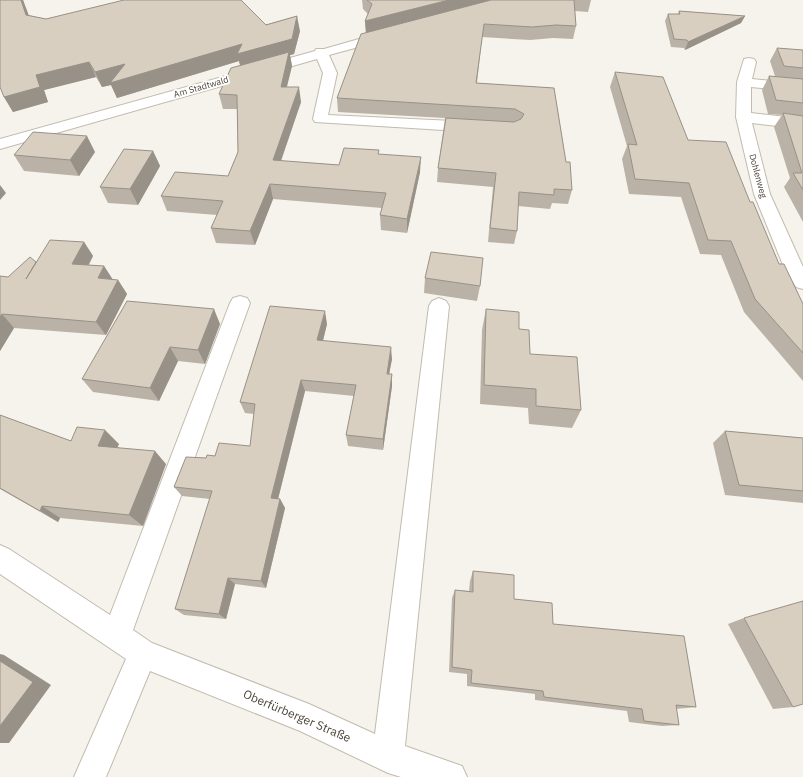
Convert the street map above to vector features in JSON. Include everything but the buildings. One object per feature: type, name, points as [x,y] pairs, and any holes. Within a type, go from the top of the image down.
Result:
[{"type":"street","name":"Am Stadtwald","points":[[0,144],[321,52],[397,32]]},
{"type":"street","points":[[321,52],[330,73],[320,119],[489,128]]},
{"type":"street","name":"Dohlenweg","points":[[749,62],[744,82],[743,117],[762,194],[792,265],[803,282]]},
{"type":"street","points":[[744,82],[803,88]]},
{"type":"street","points":[[743,117],[803,124]]},
{"type":"street","points":[[116,637],[240,303]]},
{"type":"street","points":[[388,757],[439,306]]},
{"type":"street","name":"Oberfürberger Straße","points":[[0,558],[142,654],[309,720],[388,757],[451,777]]},
{"type":"street","points":[[90,777],[142,654]]}]
